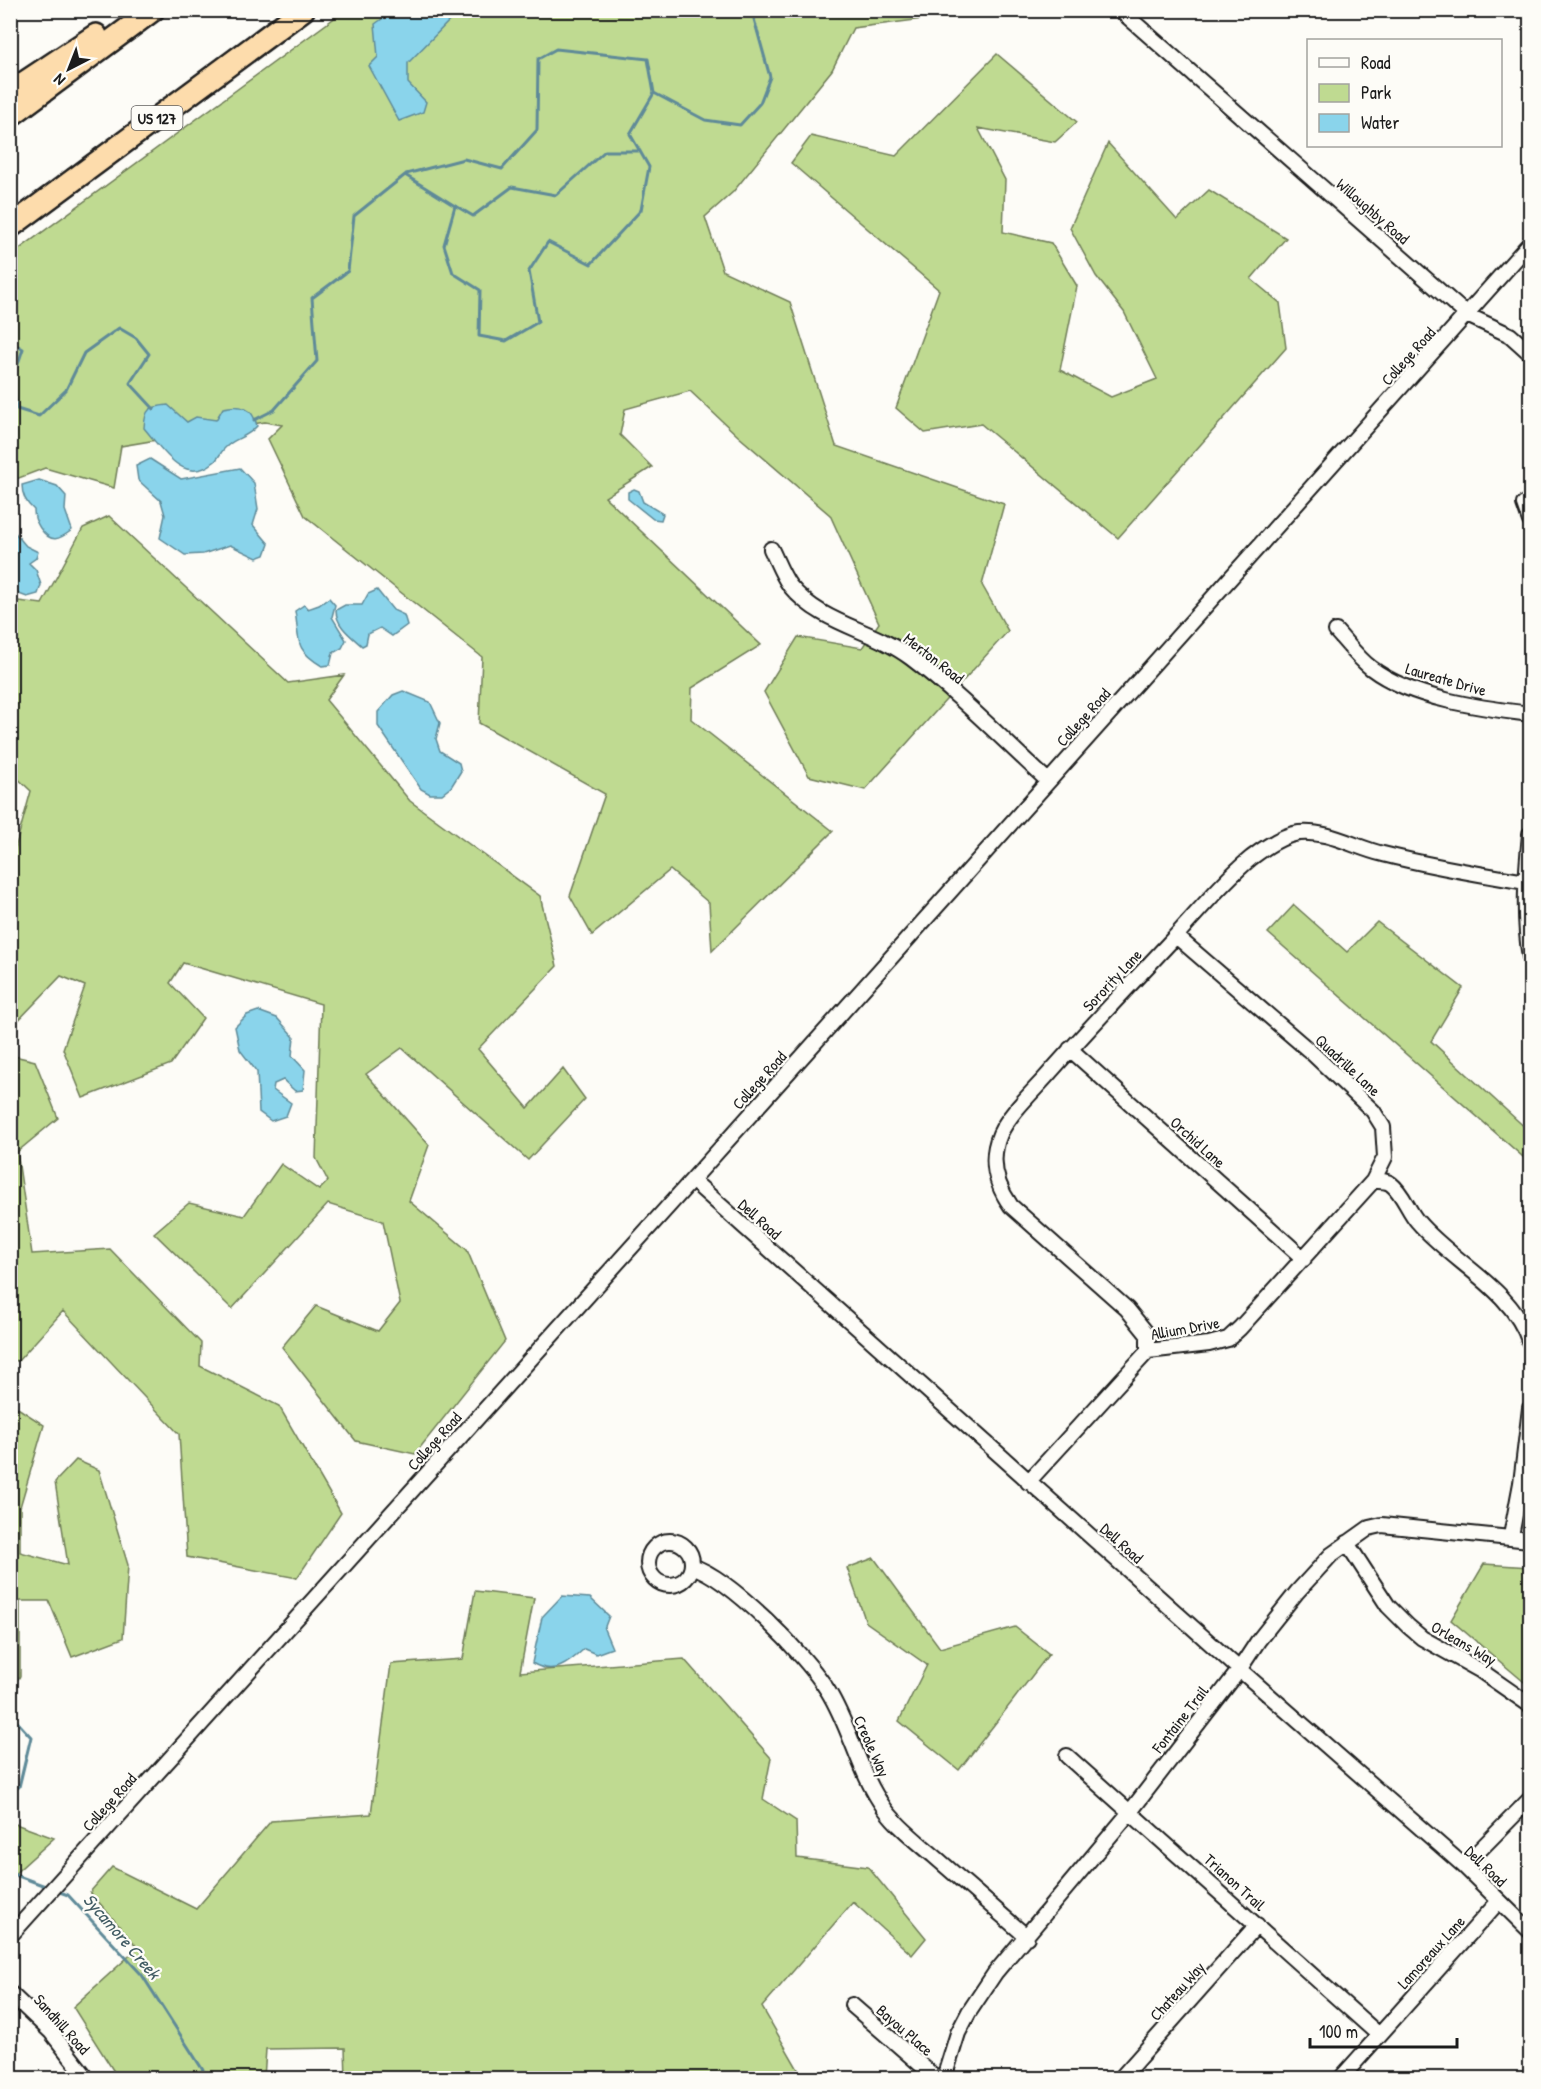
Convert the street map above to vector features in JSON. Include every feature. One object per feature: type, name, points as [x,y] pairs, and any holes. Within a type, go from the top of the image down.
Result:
[{"type":"highway","points":[[10,92],[134,10]]},
{"type":"highway","points":[[10,116],[153,10]]},
{"type":"highway","name":"US 127","points":[[10,227],[303,10]]},
{"type":"street","name":"Willoughby Road","points":[[1120,10],[1467,315],[1510,334],[1530,353]]},
{"type":"street","name":"College Road","points":[[10,1936],[692,1180],[1530,243]]},
{"type":"street","points":[[1524,504],[1530,521]]},
{"type":"street","name":"Merton Road","points":[[771,549],[788,584],[801,598],[819,612],[875,637],[912,658],[1048,781]]},
{"type":"street","name":"Laureate Drive","points":[[1336,631],[1369,666],[1385,678],[1426,694],[1492,709],[1530,714]]},
{"type":"street","name":"Sorority Lane","points":[[1148,1351],[1148,1335],[1127,1309],[1011,1206],[1001,1192],[995,1171],[995,1152],[1000,1134],[1008,1120],[1070,1049],[1220,888],[1252,858],[1278,841],[1299,833],[1322,835],[1437,868],[1526,882]]},
{"type":"street","points":[[1530,834],[1526,882],[1527,940],[1530,957]]},
{"type":"street","name":"Quadrille Lane","points":[[1176,936],[1312,1053],[1373,1111],[1383,1127],[1385,1156],[1373,1182]]},
{"type":"street","name":"Orchid Lane","points":[[1070,1049],[1304,1259]]},
{"type":"street","name":"Dell Road","points":[[692,1180],[1028,1482],[1464,1866],[1530,1931]]},
{"type":"street","points":[[1373,1182],[1384,1181],[1391,1184],[1417,1221],[1486,1282],[1517,1315],[1527,1332],[1530,1343]]},
{"type":"street","name":"Allium Drive","points":[[1028,1482],[1148,1351],[1209,1344],[1228,1339],[1373,1182]]},
{"type":"street","points":[[1511,1536],[1521,1483],[1530,1408]]},
{"type":"street","name":"Fontaine Trail","points":[[944,2079],[958,2033],[995,1973],[1130,1812],[1258,1641],[1315,1570],[1330,1555],[1369,1528],[1382,1525],[1511,1536],[1530,1540]]},
{"type":"street","name":"Orleans Way","points":[[1347,1542],[1388,1606],[1408,1626],[1422,1638],[1481,1671],[1530,1705]]},
{"type":"street","name":"Creole Way","points":[[692,1566],[704,1570],[783,1636],[828,1691],[875,1795],[886,1811],[1027,1937]]},
{"type":"street","name":"Trianon Trail","points":[[1067,1756],[1379,2035]]},
{"type":"street","points":[[1464,1866],[1530,1799]]},
{"type":"street","name":"Lamoreaux Lane","points":[[1341,2079],[1499,1901]]},
{"type":"street","name":"Chateau Way","points":[[1121,2079],[1257,1925]]},
{"type":"street","name":"Sandhill Road","points":[[10,1993],[51,2032],[87,2079]]},
{"type":"street","name":"Bayou Place","points":[[852,2006],[936,2079]]},
{"type":"green space","points":[[344,11],[942,11],[947,16],[853,28],[832,70],[733,192],[705,217],[723,271],[790,302],[836,446],[1004,504],[982,585],[1008,631],[865,790],[809,776],[764,692],[798,637],[862,648],[879,623],[830,515],[738,436],[690,391],[625,409],[620,435],[652,467],[605,497],[761,645],[692,688],[691,719],[833,831],[712,951],[709,903],[670,870],[592,935],[570,896],[605,794],[479,723],[482,657],[305,516],[268,439],[282,425],[265,422],[121,446],[114,488],[45,468],[11,481],[10,256]]},
{"type":"green space","points":[[997,54],[1077,122],[1055,142],[978,128],[1005,180],[1003,232],[1051,243],[1077,286],[1060,370],[1111,397],[1157,379],[1124,312],[1096,276],[1070,228],[1108,143],[1177,220],[1209,190],[1286,238],[1251,279],[1280,303],[1286,348],[1118,538],[981,424],[925,433],[896,408],[939,290],[791,163],[811,136],[896,156]]},
{"type":"green space","points":[[109,516],[288,683],[344,675],[326,700],[410,801],[540,896],[557,966],[478,1049],[528,1108],[563,1069],[585,1099],[528,1160],[402,1048],[366,1074],[429,1145],[409,1201],[467,1250],[505,1341],[415,1454],[356,1441],[282,1347],[316,1306],[378,1331],[400,1303],[383,1221],[328,1204],[232,1309],[154,1233],[189,1203],[244,1216],[281,1164],[319,1190],[328,1181],[316,1158],[321,1004],[183,963],[170,983],[203,1018],[171,1064],[83,1098],[63,1049],[85,986],[61,976],[11,1028],[11,863],[31,791],[11,772],[11,600],[42,604],[83,528]]},
{"type":"green space","points":[[1294,905],[1347,952],[1377,922],[1463,988],[1431,1041],[1530,1132],[1530,1163],[1268,933]]},
{"type":"green space","points":[[10,1055],[35,1061],[58,1118],[17,1152],[32,1254],[110,1249],[201,1343],[200,1366],[279,1406],[341,1513],[297,1578],[187,1557],[179,1434],[63,1311],[18,1361],[11,1360]]},
{"type":"green space","points":[[10,1403],[44,1425],[20,1507],[20,1552],[68,1565],[55,1482],[76,1460],[99,1470],[128,1565],[123,1638],[72,1657],[49,1601],[20,1601],[20,1677],[11,1685]]},
{"type":"green space","points":[[874,1558],[940,1648],[1015,1627],[1049,1654],[959,1770],[899,1721],[927,1665],[866,1622],[847,1568]]},
{"type":"green space","points":[[1484,1564],[1530,1567],[1530,1687],[1451,1620]]},
{"type":"green space","points":[[475,1591],[534,1598],[520,1672],[684,1659],[771,1758],[763,1799],[796,1821],[797,1858],[868,1867],[926,1938],[912,1955],[853,1902],[762,2007],[803,2078],[346,2078],[345,2048],[266,2049],[264,2078],[118,2078],[73,2007],[138,1948],[90,1892],[112,1867],[196,1909],[271,1821],[371,1814],[391,1664],[463,1659]]},
{"type":"green space","points":[[10,1822],[54,1838],[11,1877],[10,1877]]},
{"type":"water","points":[[393,11],[453,11],[451,19],[408,63],[408,83],[426,102],[423,112],[399,121],[369,66],[378,57],[375,24]]},
{"type":"water","points":[[168,405],[187,422],[196,417],[216,420],[223,408],[235,406],[245,408],[252,415],[257,426],[230,444],[214,462],[203,469],[183,468],[166,455],[144,428],[149,410]]},
{"type":"water","points":[[150,459],[181,479],[240,468],[254,483],[258,509],[253,525],[269,544],[265,555],[257,558],[230,545],[203,554],[185,555],[160,538],[165,515],[161,501],[138,480],[136,466]]},
{"type":"water","points":[[39,480],[57,486],[66,496],[65,510],[72,530],[59,538],[52,538],[44,533],[36,521],[34,510],[24,496],[22,485]]},
{"type":"water","points":[[634,489],[639,491],[643,502],[663,514],[661,520],[653,519],[628,499],[628,492]]},
{"type":"water","points":[[11,528],[26,546],[38,552],[36,558],[29,563],[36,570],[41,585],[38,594],[27,597],[11,591]]},
{"type":"water","points":[[377,590],[393,610],[404,615],[407,625],[392,636],[380,628],[368,634],[366,644],[362,646],[341,626],[336,610],[345,605],[362,605],[368,594]]},
{"type":"water","points":[[329,598],[335,605],[332,617],[346,640],[342,648],[333,653],[330,665],[322,666],[302,649],[295,611],[304,605],[308,609],[319,605]]},
{"type":"water","points":[[403,691],[430,702],[440,723],[436,739],[440,751],[459,763],[461,771],[451,787],[442,794],[430,794],[421,789],[378,726],[378,712],[393,695]]},
{"type":"water","points":[[258,1011],[277,1018],[294,1037],[292,1056],[305,1070],[303,1090],[295,1091],[283,1080],[274,1084],[273,1090],[291,1103],[286,1116],[271,1121],[259,1112],[257,1072],[240,1050],[235,1027],[247,1015]]},
{"type":"water","points":[[562,1596],[590,1598],[609,1616],[604,1629],[612,1648],[596,1654],[584,1649],[560,1666],[540,1667],[532,1663],[542,1617]]},
{"type":"waterway","name":"Sycamore Creek","points":[[254,420],[274,410],[317,361],[312,298],[348,271],[354,216],[405,175],[455,206],[444,245],[453,273],[480,290],[479,336],[506,341],[538,322],[529,271],[548,242],[591,264],[641,210],[649,167],[630,134],[654,93],[705,120],[740,125],[760,103],[770,77],[754,19],[763,10]]},
{"type":"waterway","points":[[406,174],[464,159],[502,169],[537,130],[538,59],[556,49],[648,59],[654,93]]},
{"type":"waterway","points":[[456,206],[473,216],[512,187],[556,195],[605,151],[640,151]]},
{"type":"waterway","name":"Sycamore Creek","points":[[10,341],[23,349],[13,378],[17,409],[39,416],[66,390],[84,353],[119,328],[136,338],[149,354],[130,383],[154,409]]},
{"type":"waterway","name":"Sycamore Creek","points":[[10,1714],[31,1737],[19,1787],[10,1789]]},
{"type":"waterway","name":"Sycamore Creek","points":[[10,1873],[48,1887]]},
{"type":"waterway","name":"Sycamore Creek","points":[[57,1891],[68,1895],[142,1975],[208,2078]]}]
